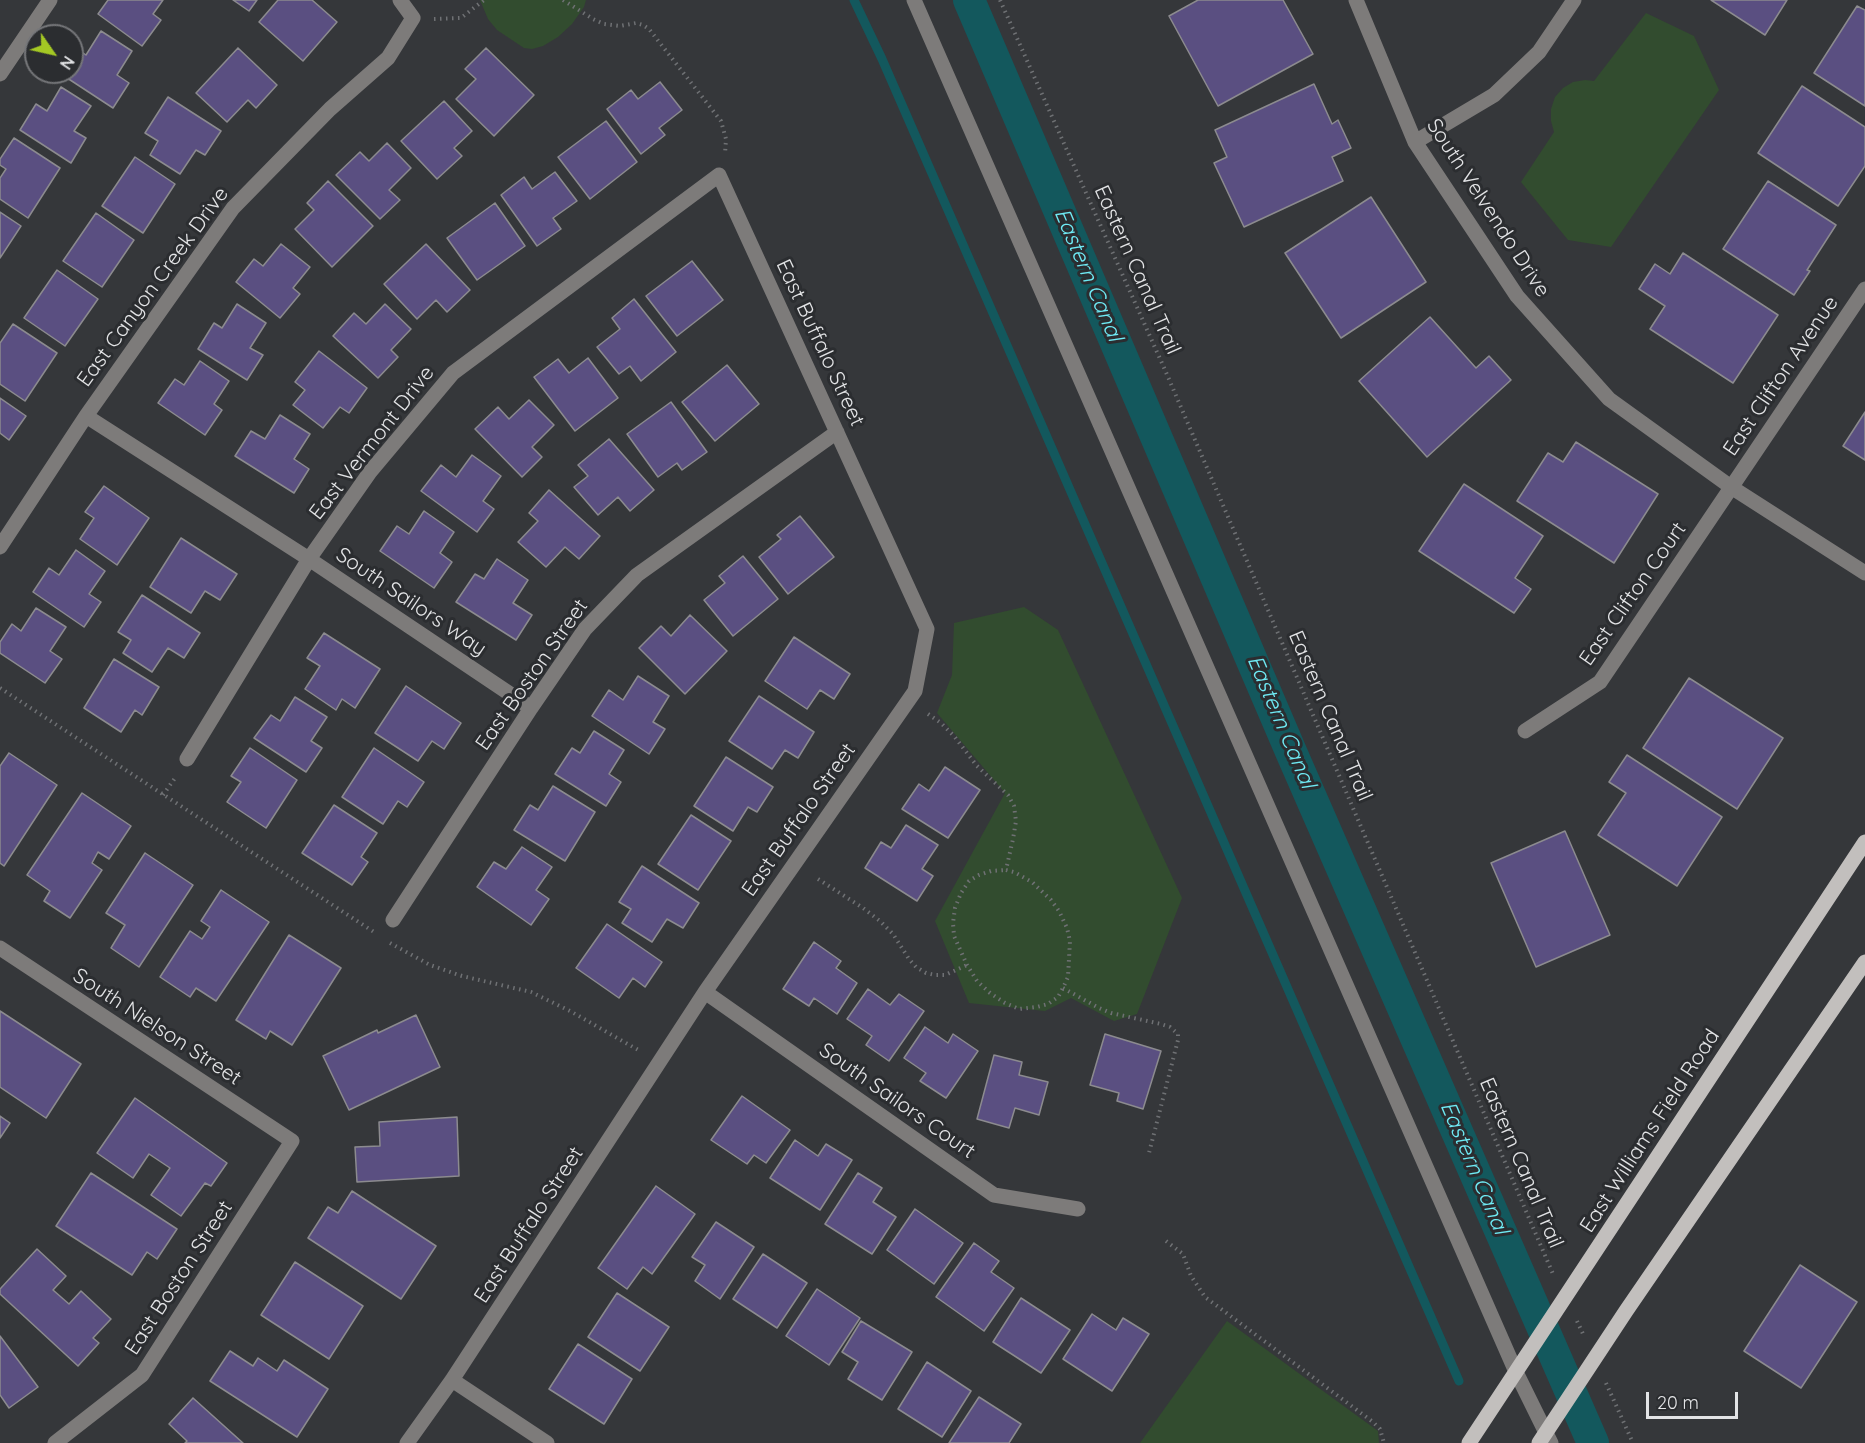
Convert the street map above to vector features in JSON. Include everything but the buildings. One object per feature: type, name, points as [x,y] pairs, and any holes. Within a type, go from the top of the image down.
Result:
[{"type":"main road","name":"East Williams Field Road","points":[[1469,1443],[1865,842]]},
{"type":"main road","points":[[1546,1439],[1594,1359],[1865,962]]},
{"type":"street","points":[[0,74],[50,0]]},
{"type":"street","name":"East Canyon Creek Drive","points":[[0,547],[86,416],[233,208],[330,110],[388,58],[413,18],[400,0]]},
{"type":"street","points":[[914,0],[1546,1439]]},
{"type":"street","name":"South Velvendo Drive","points":[[1356,0],[1415,142],[1517,296],[1609,399],[1731,487],[1865,573]]},
{"type":"street","points":[[1415,142],[1494,95],[1539,52],[1574,0]]},
{"type":"street","name":"East Buffalo Street","points":[[407,1443],[452,1380],[705,992],[915,691],[927,629],[719,175]]},
{"type":"street","name":"East Vermont Drive","points":[[187,759],[309,559],[369,472],[453,373],[719,175]]},
{"type":"street","name":"East Clifton Avenue","points":[[1731,487],[1865,289]]},
{"type":"street","name":"South Sailors Way","points":[[86,416],[309,559],[531,708]]},
{"type":"street","name":"East Boston Street","points":[[393,920],[585,629],[637,574],[837,432]]},
{"type":"street","name":"East Clifton Court","points":[[1525,731],[1600,682],[1731,487]]},
{"type":"street","name":"South Nielson Street","points":[[0,948],[292,1141]]},
{"type":"street","name":"South Sailors Court","points":[[705,992],[994,1194],[1078,1209]]},
{"type":"street","name":"East Boston Street","points":[[55,1443],[142,1375],[292,1141]]},
{"type":"street","points":[[452,1380],[547,1443]]},
{"type":"path","points":[[450,19],[461,18],[484,0]]},
{"type":"path","points":[[563,0],[604,24],[620,26],[636,23],[649,29],[721,121],[725,131],[725,153]]},
{"type":"path","name":"Eastern Canal Trail","points":[[1000,0],[1170,381],[1553,1275],[1566,1297],[1633,1443]]},
{"type":"path","points":[[0,688],[406,953],[430,965],[462,976],[531,992],[570,1011],[639,1051]]},
{"type":"path","points":[[928,714],[954,736],[977,766],[1008,795],[1014,806],[1016,821],[1014,839],[1006,870]]},
{"type":"path","points":[[1006,870],[1032,882],[1051,900],[1059,910],[1070,941],[1068,977],[1063,988],[1058,997],[1048,1004],[1037,1007],[1019,1009],[1005,1004],[990,993],[977,981],[954,936],[955,908],[969,881],[992,871],[1006,870]]},
{"type":"path","points":[[818,879],[880,921],[893,934],[916,967],[926,973],[945,975],[967,965]]},
{"type":"path","points":[[1063,988],[1111,1013],[1161,1024],[1170,1027],[1178,1034],[1149,1153]]},
{"type":"path","points":[[1166,1241],[1183,1254],[1191,1276],[1205,1297],[1373,1422],[1380,1429],[1384,1443]]},
{"type":"green space","points":[[480,0],[586,0],[572,24],[558,37],[543,46],[532,49],[524,48],[497,30],[488,19]]},
{"type":"green space","points":[[1646,13],[1694,36],[1719,90],[1611,247],[1568,240],[1521,182],[1554,132],[1551,109],[1555,97],[1573,82],[1594,81]]},
{"type":"green space","points":[[1024,607],[1058,630],[1182,898],[1137,1014],[1114,1021],[1071,998],[1045,1011],[969,1003],[935,921],[1005,793],[937,713],[952,675],[954,623]]},
{"type":"green space","points":[[1227,1321],[1378,1431],[1379,1443],[1140,1443]]},
{"type":"waterway","points":[[854,0],[882,59],[1459,1381]]},
{"type":"waterway","name":"Eastern Canal","points":[[969,0],[1292,754],[1593,1443]]}]
